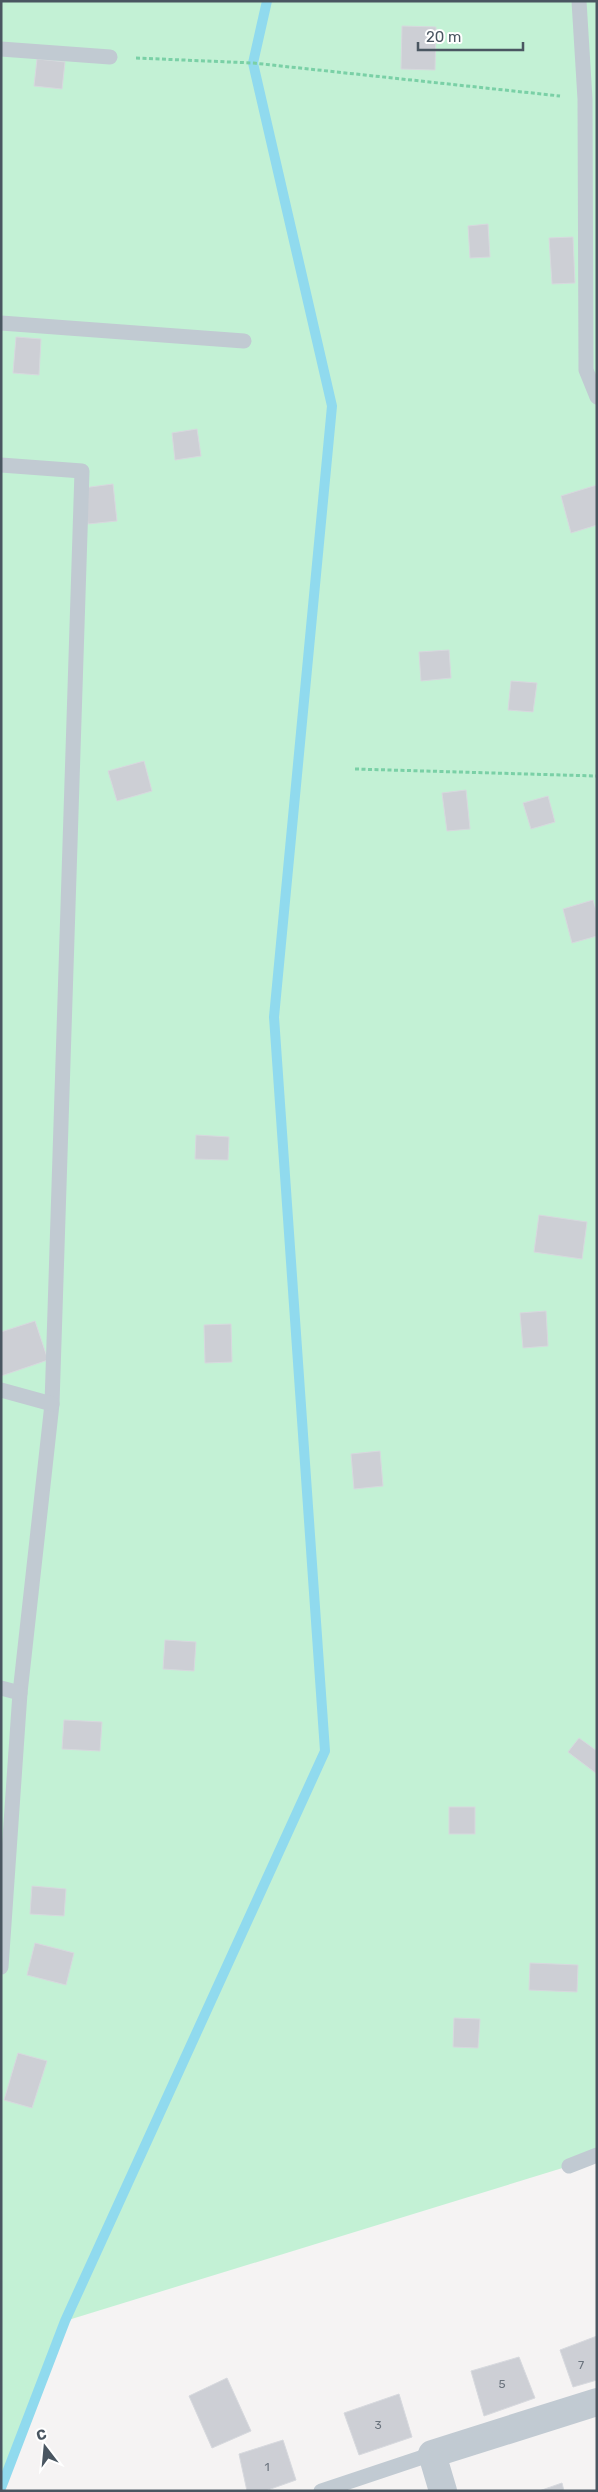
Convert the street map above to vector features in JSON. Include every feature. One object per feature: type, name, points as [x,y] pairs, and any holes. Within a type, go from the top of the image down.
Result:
[{"type":"street","points":[[443,2491],[432,2454],[597,2402]]},
{"type":"lane","points":[[579,1],[585,99],[586,370],[597,397]]},
{"type":"lane","points":[[1,48],[110,57]]},
{"type":"lane","points":[[1,324],[244,341]]},
{"type":"lane","points":[[1,465],[82,471],[52,1404],[20,1693],[1,1966]]},
{"type":"lane","points":[[1,1390],[52,1404]]},
{"type":"lane","points":[[1,1688],[20,1693]]},
{"type":"lane","points":[[569,2166],[597,2155]]},
{"type":"lane","points":[[322,2491],[432,2454]]},
{"type":"path","points":[[110,57],[253,63],[585,99]]},
{"type":"path","points":[[355,769],[597,776]]},
{"type":"green space","points":[[1,1],[597,1],[597,2155],[569,2166],[65,2321],[1,2488]]},
{"type":"building","points":[[402,26],[436,27],[435,70],[401,69]]},
{"type":"building","points":[[37,59],[65,62],[62,89],[34,86]]},
{"type":"building","points":[[488,224],[490,257],[470,258],[468,226]]},
{"type":"building","points":[[573,237],[575,283],[552,284],[549,238]]},
{"type":"building","points":[[16,337],[41,339],[39,375],[13,373]]},
{"type":"building","points":[[197,429],[201,456],[175,460],[172,433]]},
{"type":"building","points":[[113,484],[117,521],[88,524],[83,488]]},
{"type":"building","points":[[597,485],[597,525],[571,533],[561,496]]},
{"type":"building","points":[[449,650],[451,678],[421,681],[419,652]]},
{"type":"building","points":[[511,681],[537,683],[533,712],[508,710]]},
{"type":"building","points":[[144,761],[152,791],[117,801],[108,771]]},
{"type":"building","points":[[466,790],[470,829],[447,831],[442,793]]},
{"type":"building","points":[[548,796],[555,822],[531,829],[523,803]]},
{"type":"building","points":[[593,900],[597,914],[597,936],[572,943],[563,909]]},
{"type":"building","points":[[196,1135],[229,1137],[228,1160],[195,1159]]},
{"type":"building","points":[[539,1215],[587,1222],[582,1259],[534,1252]]},
{"type":"building","points":[[546,1311],[548,1346],[523,1348],[520,1313]]},
{"type":"building","points":[[35,1321],[48,1360],[1,1376],[1,1332]]},
{"type":"building","points":[[231,1324],[232,1362],[205,1363],[204,1325]]},
{"type":"building","points":[[380,1451],[383,1486],[354,1489],[351,1454]]},
{"type":"building","points":[[165,1640],[196,1642],[194,1671],[163,1669]]},
{"type":"building","points":[[64,1720],[102,1722],[100,1751],[62,1749]]},
{"type":"building","points":[[579,1738],[597,1751],[597,1774],[568,1752]]},
{"type":"building","points":[[449,1807],[475,1807],[475,1834],[449,1834]]},
{"type":"building","points":[[32,1886],[66,1889],[64,1916],[30,1914]]},
{"type":"building","points":[[35,1943],[74,1953],[66,1985],[27,1975]]},
{"type":"building","points":[[530,1963],[578,1965],[577,1992],[529,1990]]},
{"type":"building","points":[[454,2018],[480,2019],[478,2048],[453,2047]]},
{"type":"building","points":[[18,2053],[47,2061],[32,2108],[4,2100]]},
{"type":"building","points":[[597,2336],[597,2380],[573,2387],[560,2350]]},
{"type":"building","points":[[519,2357],[535,2398],[484,2416],[471,2371]]},
{"type":"building","points":[[227,2378],[251,2431],[212,2448],[189,2396]]},
{"type":"building","points":[[399,2394],[412,2437],[359,2455],[344,2413]]},
{"type":"building","points":[[283,2440],[296,2480],[265,2491],[247,2491],[239,2454]]},
{"type":"building","points":[[562,2483],[564,2491],[539,2491]]},
{"type":"waterway","points":[[1,2488],[65,2321],[325,1751],[274,1017],[332,406],[253,63],[267,1]]}]
